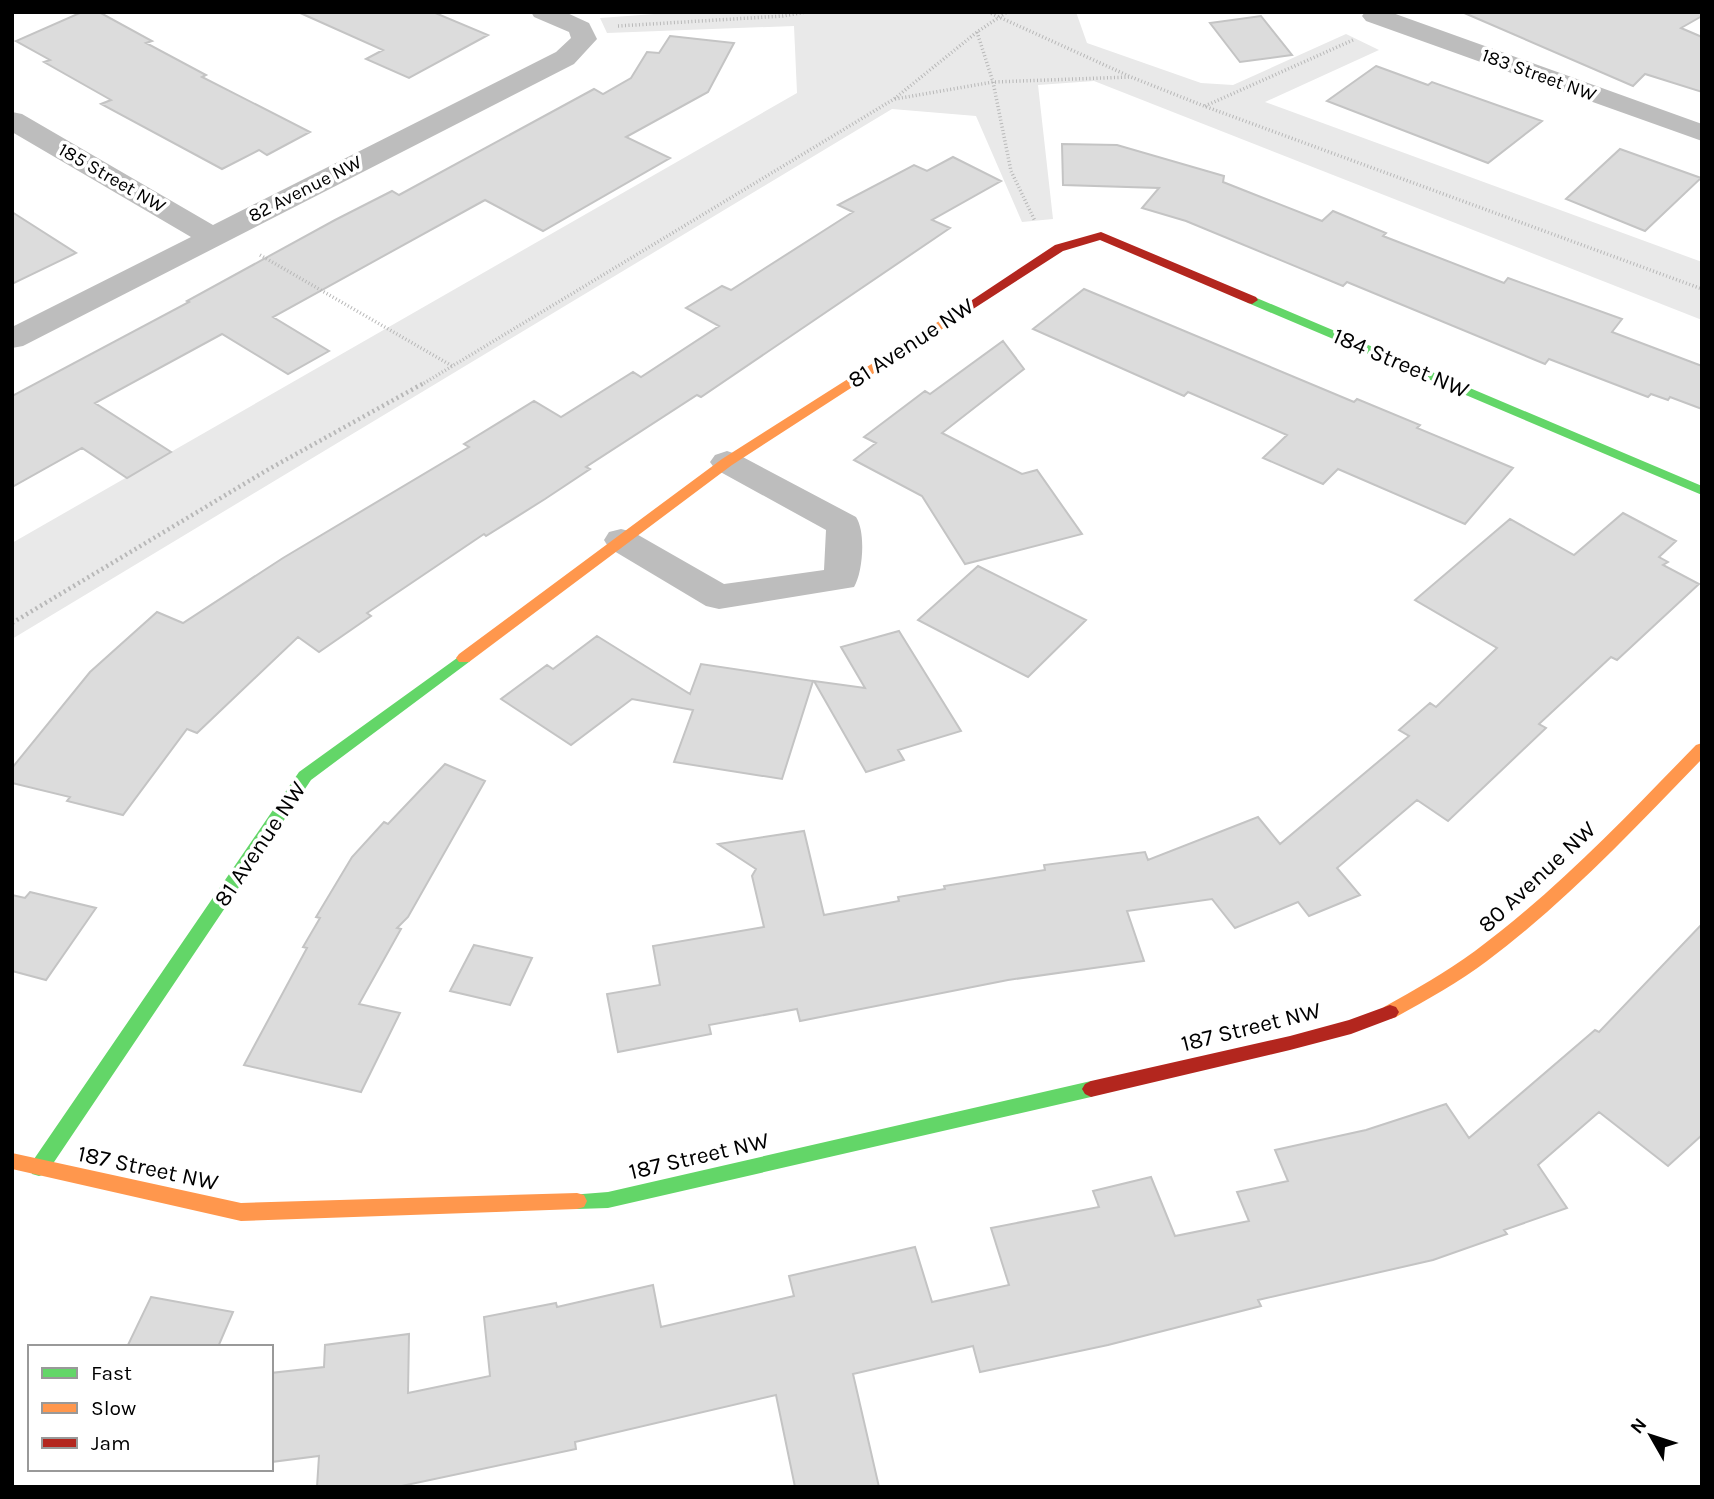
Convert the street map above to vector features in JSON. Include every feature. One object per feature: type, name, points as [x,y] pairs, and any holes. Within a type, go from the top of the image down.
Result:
[{"type":"street","points":[[542,12],[580,28]]},
{"type":"street","name":"183 Street NW","points":[[1382,17],[1702,133]]},
{"type":"street","name":"82 Avenue NW","points":[[12,339],[565,58],[583,39],[580,28]]},
{"type":"street","name":"185 Street NW","points":[[12,120],[216,234]]},
{"type":"street","name":"81 Avenue NW","points":[[39,1168],[305,776],[727,462],[1059,248],[1101,236]]},
{"type":"street","name":"184 Street NW","points":[[1101,236],[1702,491]]},
{"type":"street","points":[[621,540],[719,597],[841,579],[844,525],[727,462]]},
{"type":"street","name":"80 Avenue NW","points":[[1386,1014],[1474,966],[1545,906],[1702,749]]},
{"type":"street","name":"187 Street NW","points":[[12,1161],[241,1212],[608,1200],[1290,1043],[1386,1014]]},
{"type":"path","points":[[580,28],[783,16],[806,12]]},
{"type":"path","points":[[988,12],[1131,77],[1204,106],[1702,289]]},
{"type":"path","points":[[12,623],[269,470],[452,366],[894,99],[1007,12]]},
{"type":"path","points":[[1204,106],[1382,17]]},
{"type":"path","points":[[978,32],[993,82],[1011,171],[1037,226],[1059,248]]},
{"type":"path","points":[[894,99],[993,82],[1131,77]]},
{"type":"path","points":[[216,234],[452,366]]},
{"type":"shaded area","points":[[682,12],[1076,12],[1087,43],[1201,83],[1233,85],[1346,34],[1379,50],[1265,102],[1702,262],[1702,320],[1094,81],[1038,85],[1053,219],[1022,222],[976,116],[892,109],[12,639],[12,543],[797,93],[794,26],[607,33],[600,18]]},
{"type":"building","points":[[82,12],[99,12],[152,41],[146,43],[206,75],[202,77],[310,132],[267,155],[259,150],[222,169],[101,104],[111,100],[44,62],[50,60],[16,41]]},
{"type":"building","points":[[298,12],[433,12],[488,35],[409,78],[366,59],[383,50]]},
{"type":"building","points":[[1462,12],[1702,12],[1702,16],[1681,28],[1702,37],[1702,92],[1645,74],[1633,86]]},
{"type":"building","points":[[1261,16],[1292,55],[1240,62],[1210,23]]},
{"type":"building","points":[[670,36],[734,43],[708,92],[626,137],[670,158],[543,231],[485,200],[273,317],[329,351],[288,374],[222,334],[95,403],[171,452],[127,478],[82,448],[12,487],[12,396],[189,302],[187,301],[335,220],[392,191],[399,195],[594,89],[603,94],[631,78],[647,52],[659,53]]},
{"type":"building","points":[[1376,66],[1428,85],[1432,82],[1542,121],[1488,163],[1327,101]]},
{"type":"building","points":[[1062,144],[1117,145],[1224,176],[1223,182],[1322,221],[1333,211],[1386,233],[1383,236],[1504,283],[1508,278],[1622,319],[1612,332],[1702,366],[1702,409],[1670,397],[1668,400],[1651,394],[1648,397],[1549,359],[1545,364],[1347,282],[1343,286],[1186,221],[1142,208],[1159,188],[1063,185]]},
{"type":"building","points":[[1620,149],[1701,178],[1645,231],[1566,199]]},
{"type":"building","points":[[953,157],[1001,181],[932,220],[950,228],[701,397],[697,395],[586,467],[590,469],[545,499],[486,536],[484,534],[367,613],[371,616],[319,652],[298,637],[197,733],[187,729],[123,815],[67,801],[70,797],[12,783],[12,768],[90,672],[157,612],[183,623],[283,558],[469,447],[464,444],[534,401],[561,417],[633,372],[641,377],[719,326],[686,308],[722,286],[731,290],[853,212],[838,205],[914,165],[927,171]]},
{"type":"building","points":[[12,212],[76,253],[12,284]]},
{"type":"building","points":[[1084,289],[1354,402],[1357,399],[1420,425],[1417,428],[1513,468],[1465,524],[1338,469],[1323,484],[1263,458],[1287,435],[1188,392],[1184,396],[1033,329]]},
{"type":"building","points":[[1003,341],[1024,369],[942,433],[1022,474],[1037,470],[1082,534],[965,564],[922,496],[854,460],[876,443],[864,437],[925,391],[930,394]]},
{"type":"building","points":[[1623,513],[1676,541],[1659,557],[1668,562],[1663,565],[1699,584],[1617,660],[1611,657],[1539,724],[1546,728],[1448,821],[1417,800],[1337,868],[1360,895],[1309,916],[1298,902],[1235,928],[1212,899],[1127,911],[1144,961],[1008,980],[800,1021],[797,1009],[709,1025],[711,1034],[618,1052],[607,994],[660,985],[653,946],[764,927],[752,876],[756,869],[718,844],[804,831],[824,915],[899,901],[898,897],[945,889],[944,886],[1045,870],[1044,865],[1145,852],[1148,860],[1258,817],[1280,844],[1409,736],[1399,730],[1430,703],[1436,707],[1497,648],[1415,600],[1510,519],[1574,555]]},
{"type":"building","points":[[978,566],[1086,620],[1028,677],[918,620]]},
{"type":"building","points":[[899,631],[961,731],[898,750],[904,760],[866,772],[814,681],[865,688],[841,647]]},
{"type":"building","points":[[597,636],[690,694],[701,664],[813,681],[782,779],[674,762],[693,710],[632,699],[571,745],[501,699],[547,665],[553,669]]},
{"type":"building","points":[[445,764],[485,781],[408,917],[397,928],[401,929],[359,1004],[400,1013],[361,1092],[244,1065],[307,948],[303,947],[320,918],[316,917],[352,857],[384,822],[388,824]]},
{"type":"building","points":[[30,892],[96,908],[46,980],[12,971],[12,895],[25,898]]},
{"type":"building","points":[[1702,924],[1702,1135],[1668,1166],[1599,1112],[1538,1165],[1567,1208],[1504,1230],[1507,1234],[1433,1260],[1258,1300],[1261,1306],[1108,1345],[980,1372],[973,1346],[853,1374],[879,1487],[795,1487],[776,1395],[575,1442],[576,1449],[397,1487],[317,1487],[319,1456],[273,1462],[273,1373],[324,1367],[325,1345],[409,1334],[408,1393],[490,1376],[484,1317],[556,1303],[557,1307],[653,1285],[661,1327],[794,1296],[789,1276],[915,1247],[932,1302],[1009,1285],[991,1228],[1099,1207],[1093,1191],[1151,1177],[1175,1236],[1249,1221],[1237,1192],[1288,1181],[1275,1150],[1366,1130],[1446,1104],[1469,1138],[1595,1030],[1599,1032]]},
{"type":"building","points":[[474,945],[532,958],[510,1005],[450,991]]},
{"type":"building","points":[[151,1297],[233,1312],[219,1345],[128,1345]]},
{"type":"traffic: fast","points":[[1252,300],[1702,491]]},
{"type":"traffic: fast","points":[[39,1168],[305,776],[464,658]]},
{"type":"traffic: fast","points":[[577,1201],[608,1200],[1091,1089]]},
{"type":"traffic: slow","points":[[464,658],[727,462],[966,308]]},
{"type":"traffic: slow","points":[[1390,1012],[1479,958],[1519,927],[1594,859],[1702,749]]},
{"type":"traffic: slow","points":[[12,1161],[241,1212],[577,1201]]},
{"type":"traffic: jam","points":[[966,308],[1059,248],[1101,236],[1252,300]]},
{"type":"traffic: jam","points":[[1091,1089],[1290,1043],[1351,1027],[1390,1012]]}]
